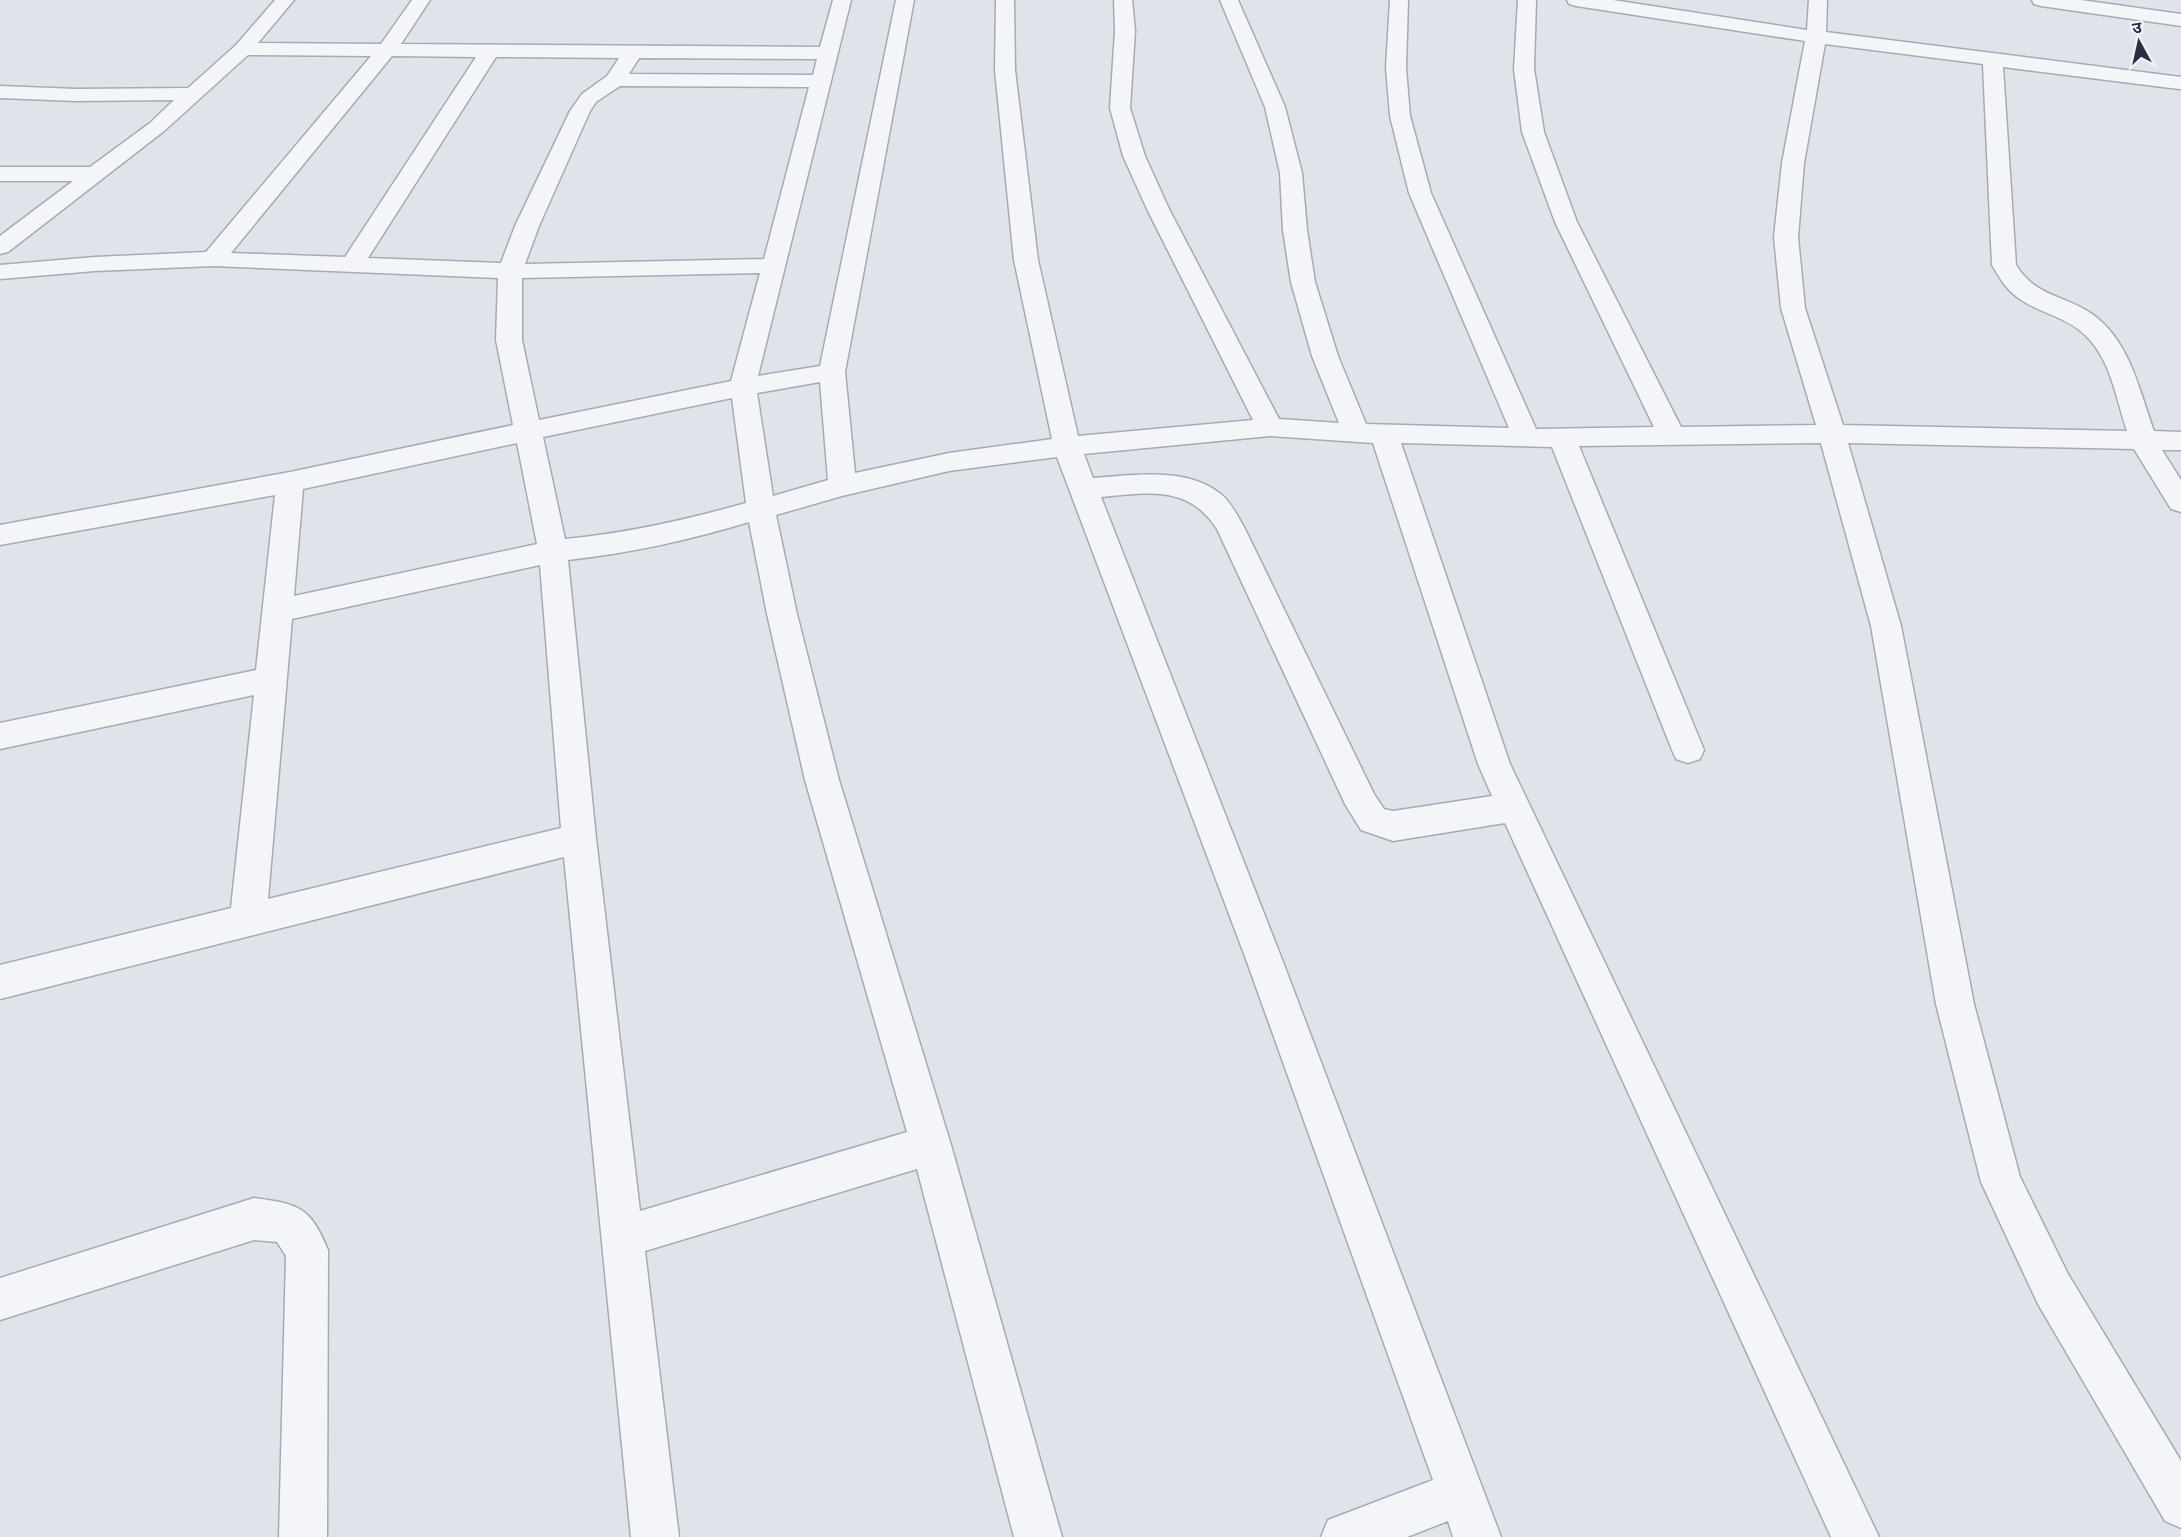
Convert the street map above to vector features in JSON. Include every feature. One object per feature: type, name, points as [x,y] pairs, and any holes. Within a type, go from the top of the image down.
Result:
[{"type":"street","points":[[0,246],[98,174],[157,127],[243,49],[285,0]]},
{"type":"street","points":[[213,259],[386,51],[421,0]]},
{"type":"street","points":[[842,0],[743,386],[762,509],[782,614],[822,780],[931,1145],[1038,1537]]},
{"type":"street","points":[[842,486],[832,372],[904,0]]},
{"type":"street","points":[[1005,0],[1005,70],[1026,260],[1067,446],[1265,962],[1477,1537]]},
{"type":"street","points":[[1123,0],[1125,31],[1120,108],[1134,156],[1158,209],[1270,427]]},
{"type":"street","points":[[1229,0],[1275,106],[1291,173],[1295,230],[1303,282],[1325,356],[1370,434],[1416,523],[1453,647],[1494,764],[1855,1537]]},
{"type":"street","points":[[1399,0],[1396,68],[1401,116],[1420,193],[1527,438]]},
{"type":"street","points":[[1527,0],[1524,69],[1533,132],[1566,222],[1672,436]]},
{"type":"street","points":[[1576,0],[1816,37],[2179,83]]},
{"type":"street","points":[[1818,0],[1816,37],[1793,163],[1786,237],[1793,308],[1832,434],[1886,626],[1922,813],[1955,1004],[2001,1182],[2053,1289],[2181,1505]]},
{"type":"street","points":[[2041,0],[2181,20]]},
{"type":"street","points":[[243,49],[490,51],[624,66],[824,67]]},
{"type":"street","points":[[352,264],[490,51]]},
{"type":"street","points":[[1993,60],[2004,265],[2020,290],[2032,299],[2060,308],[2095,330],[2109,348],[2130,394],[2144,440],[2181,502]]},
{"type":"street","points":[[655,1537],[579,838],[553,551],[509,340],[510,271],[526,226],[580,111],[589,98],[624,66],[824,67]]},
{"type":"street","points":[[0,92],[76,95],[193,94]]},
{"type":"street","points":[[0,174],[98,174]]},
{"type":"street","points":[[0,272],[95,264],[213,259],[510,271],[774,266]]},
{"type":"street","points":[[0,535],[290,482],[528,429],[743,386],[832,372]]},
{"type":"street","points":[[278,610],[553,551],[610,545],[695,528],[842,486],[949,462],[1067,446],[1270,427],[1370,434],[1527,438],[1832,434],[2181,441]]},
{"type":"street","points":[[1561,436],[1688,750]]},
{"type":"street","points":[[248,921],[290,482]]},
{"type":"street","points":[[1083,489],[1170,485],[1195,491],[1213,503],[1230,526],[1362,804],[1373,820],[1393,826],[1514,807]]},
{"type":"street","points":[[0,735],[272,679]]},
{"type":"street","points":[[0,982],[579,838]]},
{"type":"street","points":[[623,1237],[931,1145]]},
{"type":"street","points":[[0,1299],[254,1219],[288,1223],[307,1250],[303,1537]]},
{"type":"street","points":[[1345,1537],[1461,1493]]}]
